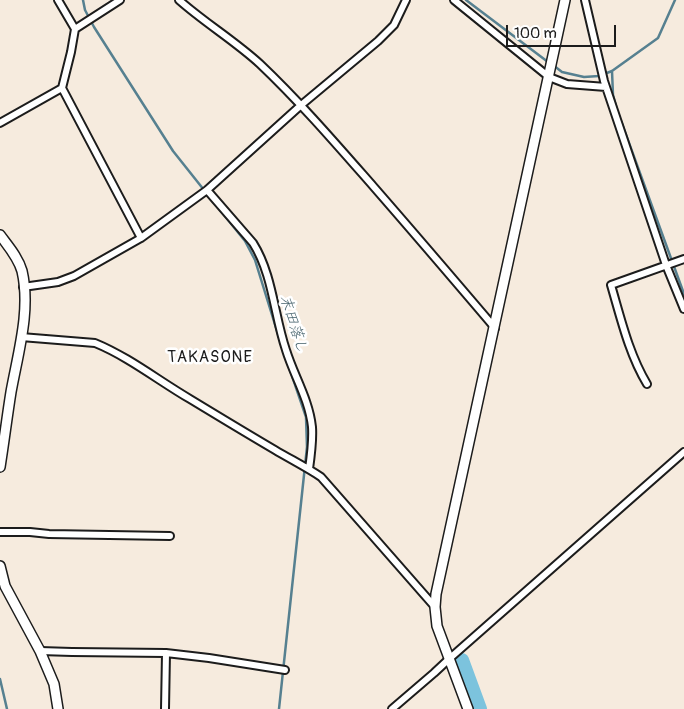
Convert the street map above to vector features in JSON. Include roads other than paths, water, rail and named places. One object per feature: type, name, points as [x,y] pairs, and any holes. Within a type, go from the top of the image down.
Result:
[{"type":"street","points":[[58,0],[75,29],[62,88],[140,238]]},
{"type":"street","points":[[75,29],[120,0]]},
{"type":"street","points":[[180,0],[259,64],[300,106],[343,152],[495,328]]},
{"type":"street","points":[[24,287],[58,282],[74,276],[140,238],[207,190],[300,106],[378,41],[394,25],[406,0]]},
{"type":"street","points":[[454,0],[549,77],[567,84],[606,87]]},
{"type":"street","points":[[468,709],[437,626],[434,607],[565,0]]},
{"type":"street","points":[[585,0],[604,81],[671,264],[684,309]]},
{"type":"street","points":[[0,123],[62,88]]},
{"type":"street","points":[[207,190],[253,243],[264,265],[286,350],[308,405],[312,426],[310,469]]},
{"type":"street","points":[[0,235],[19,263],[24,287],[24,317],[1,448],[0,467]]},
{"type":"street","points":[[647,384],[638,369],[611,285],[684,259]]},
{"type":"street","points":[[21,337],[100,345],[266,445],[310,469],[321,477],[434,607]]},
{"type":"street","points":[[392,709],[684,452]]},
{"type":"street","points":[[0,532],[170,536]]},
{"type":"street","points":[[0,566],[5,586],[23,617],[54,684],[58,709]]},
{"type":"street","points":[[40,651],[166,653],[285,670]]},
{"type":"street","points":[[165,709],[166,653]]},
{"type":"waterway","name":"末田落し","points":[[83,0],[85,10],[94,27],[173,151],[204,190]]},
{"type":"waterway","points":[[466,0],[548,62]]},
{"type":"waterway","points":[[553,65],[562,72],[584,77],[599,76],[612,71],[658,38],[675,0]]},
{"type":"waterway","points":[[612,71],[613,95],[616,106]]},
{"type":"waterway","points":[[621,121],[684,294]]},
{"type":"waterway","name":"末田落し","points":[[220,210],[245,241],[255,260],[281,344]]},
{"type":"waterway","name":"末田落し","points":[[279,709],[307,447],[306,417],[290,370]]},
{"type":"waterway","name":"末田落し","points":[[462,660],[480,709]]},
{"type":"waterway","points":[[0,679],[7,709]]},
{"type":"district","name":"TAKASONE","points":[[210,358]]}]
